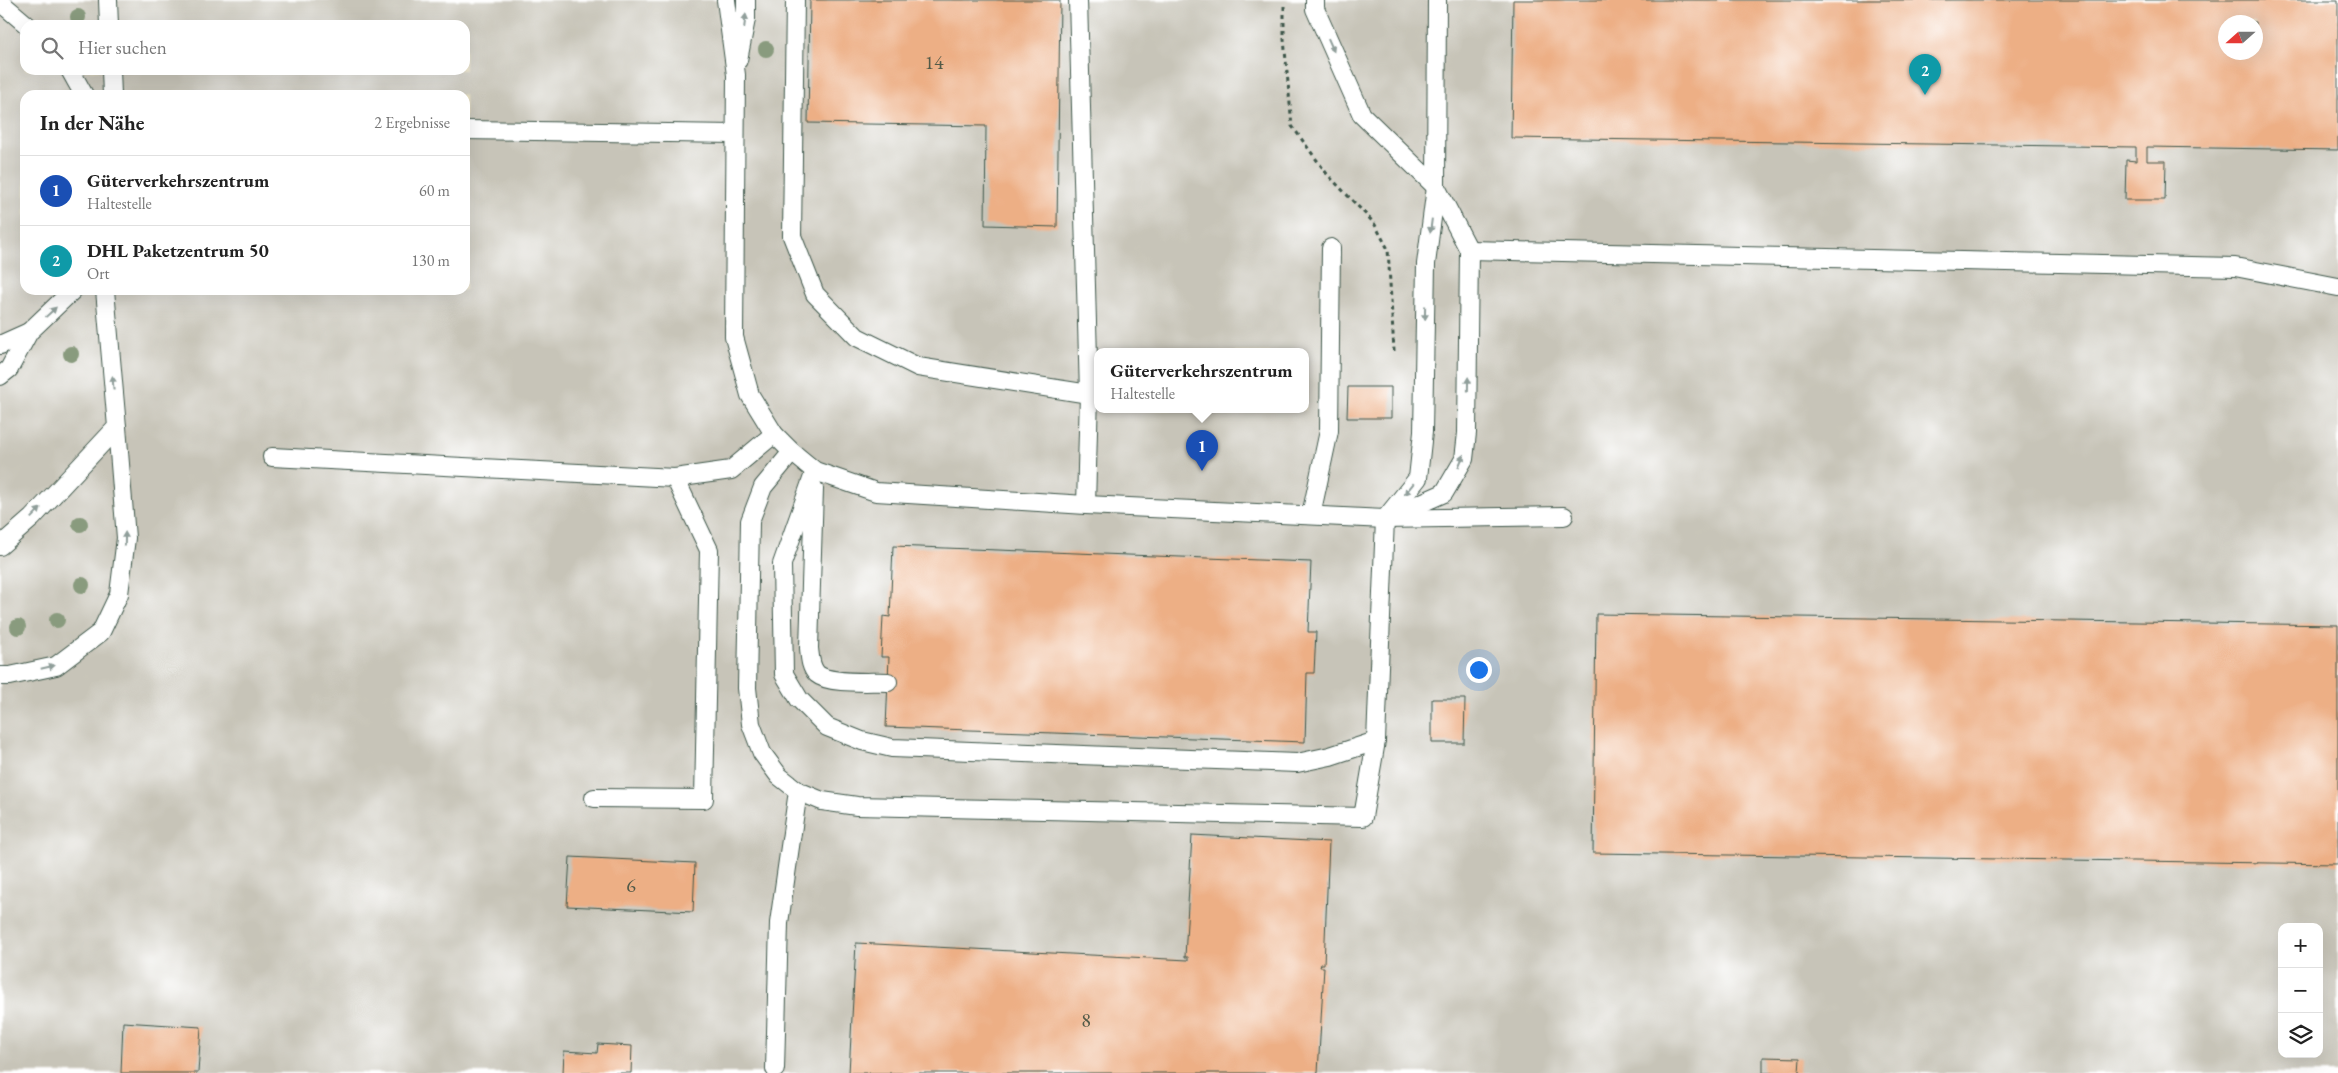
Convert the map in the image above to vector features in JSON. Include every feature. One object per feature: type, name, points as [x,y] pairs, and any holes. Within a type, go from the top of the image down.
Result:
[{"type":"lane","points":[[108,0],[109,20]]},
{"type":"lane","points":[[726,0],[736,76],[734,337],[750,395],[774,434],[815,471],[876,492],[1086,505],[1385,519],[1564,516]]},
{"type":"lane","points":[[736,76],[746,19],[746,0]]},
{"type":"lane","points":[[795,0],[792,236],[815,294],[856,337],[918,367],[1090,394]]},
{"type":"lane","points":[[1078,0],[1090,394],[1086,505]]},
{"type":"lane","points":[[1315,0],[1315,9],[1362,115],[1436,187],[1469,250],[1467,423],[1464,458],[1444,493],[1385,519]]},
{"type":"lane","points":[[792,452],[763,487],[750,522],[747,688],[751,724],[762,753],[779,776],[798,791],[822,801],[857,806],[1363,817],[1376,741],[1385,519],[1418,478],[1423,432],[1426,264],[1436,187],[1438,0]]},
{"type":"lane","points":[[0,2],[21,20]]},
{"type":"lane","points":[[0,12],[20,20]]},
{"type":"lane","points":[[73,75],[81,90]]},
{"type":"lane","points":[[111,75],[112,90]]},
{"type":"lane","points":[[470,130],[735,134]]},
{"type":"lane","points":[[1311,515],[1329,431],[1331,248]]},
{"type":"lane","points":[[1469,250],[2235,267],[2338,287]]},
{"type":"lane","points":[[0,376],[8,369],[29,332],[68,295]]},
{"type":"lane","points":[[0,676],[56,666],[101,632],[119,594],[126,538],[105,295]]},
{"type":"lane","points":[[0,345],[29,332]]},
{"type":"lane","points":[[0,546],[32,518],[117,427]]},
{"type":"lane","points":[[272,457],[675,478],[731,470],[774,434]]},
{"type":"lane","points":[[815,471],[782,564],[784,674],[799,699],[826,727],[862,741],[892,748],[1297,763],[1330,756],[1376,741]]},
{"type":"lane","points":[[815,471],[809,638],[811,664],[817,674],[830,679],[888,682]]},
{"type":"lane","points":[[594,798],[704,799],[709,550],[675,478]]},
{"type":"lane","points":[[775,1069],[779,923],[798,791]]},
{"type":"path","points":[[1284,0],[1284,39],[1292,126],[1327,174],[1374,223],[1388,250],[1394,355]]},
{"type":"shaded area","points":[[0,0],[2338,0],[2338,1073],[0,1073]]},
{"type":"building","points":[[810,0],[1060,0],[1057,227],[985,225],[986,126],[808,123]]},
{"type":"building","points":[[1513,0],[2338,0],[2338,150],[2147,147],[2147,161],[2166,161],[2165,200],[2125,200],[2126,160],[2136,161],[2136,147],[1511,138]]},
{"type":"building","points":[[1348,387],[1391,387],[1391,418],[1347,418]]},
{"type":"building","points":[[893,546],[1311,562],[1308,632],[1316,632],[1314,673],[1307,673],[1305,742],[886,727],[889,657],[881,657],[883,616],[890,617]]},
{"type":"building","points":[[1596,614],[2338,625],[2338,864],[1593,853]]},
{"type":"building","points":[[1432,699],[1465,699],[1464,743],[1432,743]]},
{"type":"building","points":[[1192,835],[1329,842],[1324,964],[1321,964],[1320,967],[1324,967],[1318,1073],[849,1073],[856,943],[1188,960],[1188,957],[1185,957]]},
{"type":"building","points":[[570,857],[695,863],[693,912],[567,906]]},
{"type":"building","points":[[123,1022],[201,1027],[198,1073],[121,1073]]},
{"type":"building","points":[[598,1044],[632,1046],[631,1073],[563,1073],[564,1051],[597,1053]]},
{"type":"building","points":[[1763,1057],[1800,1058],[1799,1073],[1763,1073]]},
{"type":"place","name":"DHL Paketzentrum 50","points":[[1925,95]]},
{"type":"place","name":"Güterverkehrszentrum","points":[[1202,471]]}]
